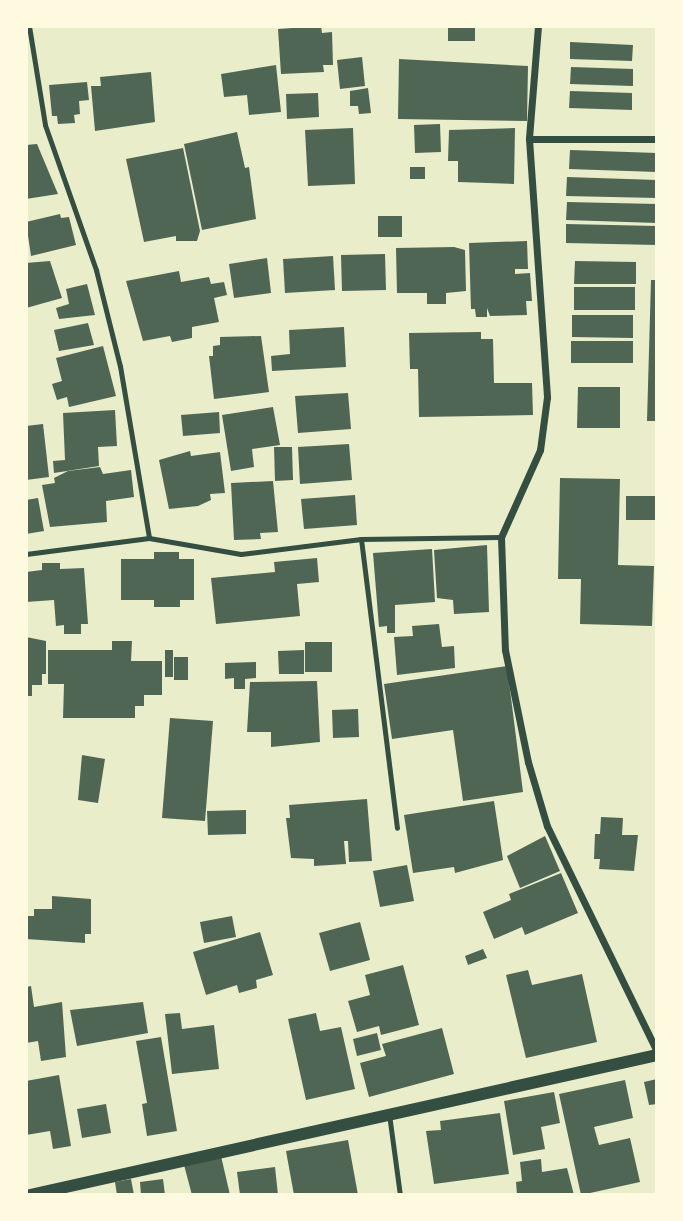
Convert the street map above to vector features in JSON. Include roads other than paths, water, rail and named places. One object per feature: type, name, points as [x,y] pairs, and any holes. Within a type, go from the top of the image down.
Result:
[{"type":"street","points":[[30,1195],[657,1053],[547,827],[528,762],[505,650],[501,537],[540,450],[547,397],[529,139],[538,26]]},
{"type":"street","points":[[529,139],[657,139]]},
{"type":"lane","points":[[29,26],[45,125],[96,270],[120,366],[149,538]]},
{"type":"lane","points":[[26,554],[149,538],[241,554],[361,539],[501,537]]},
{"type":"lane","points":[[361,539],[397,828]]},
{"type":"lane","points":[[389,1114],[400,1195]]}]
